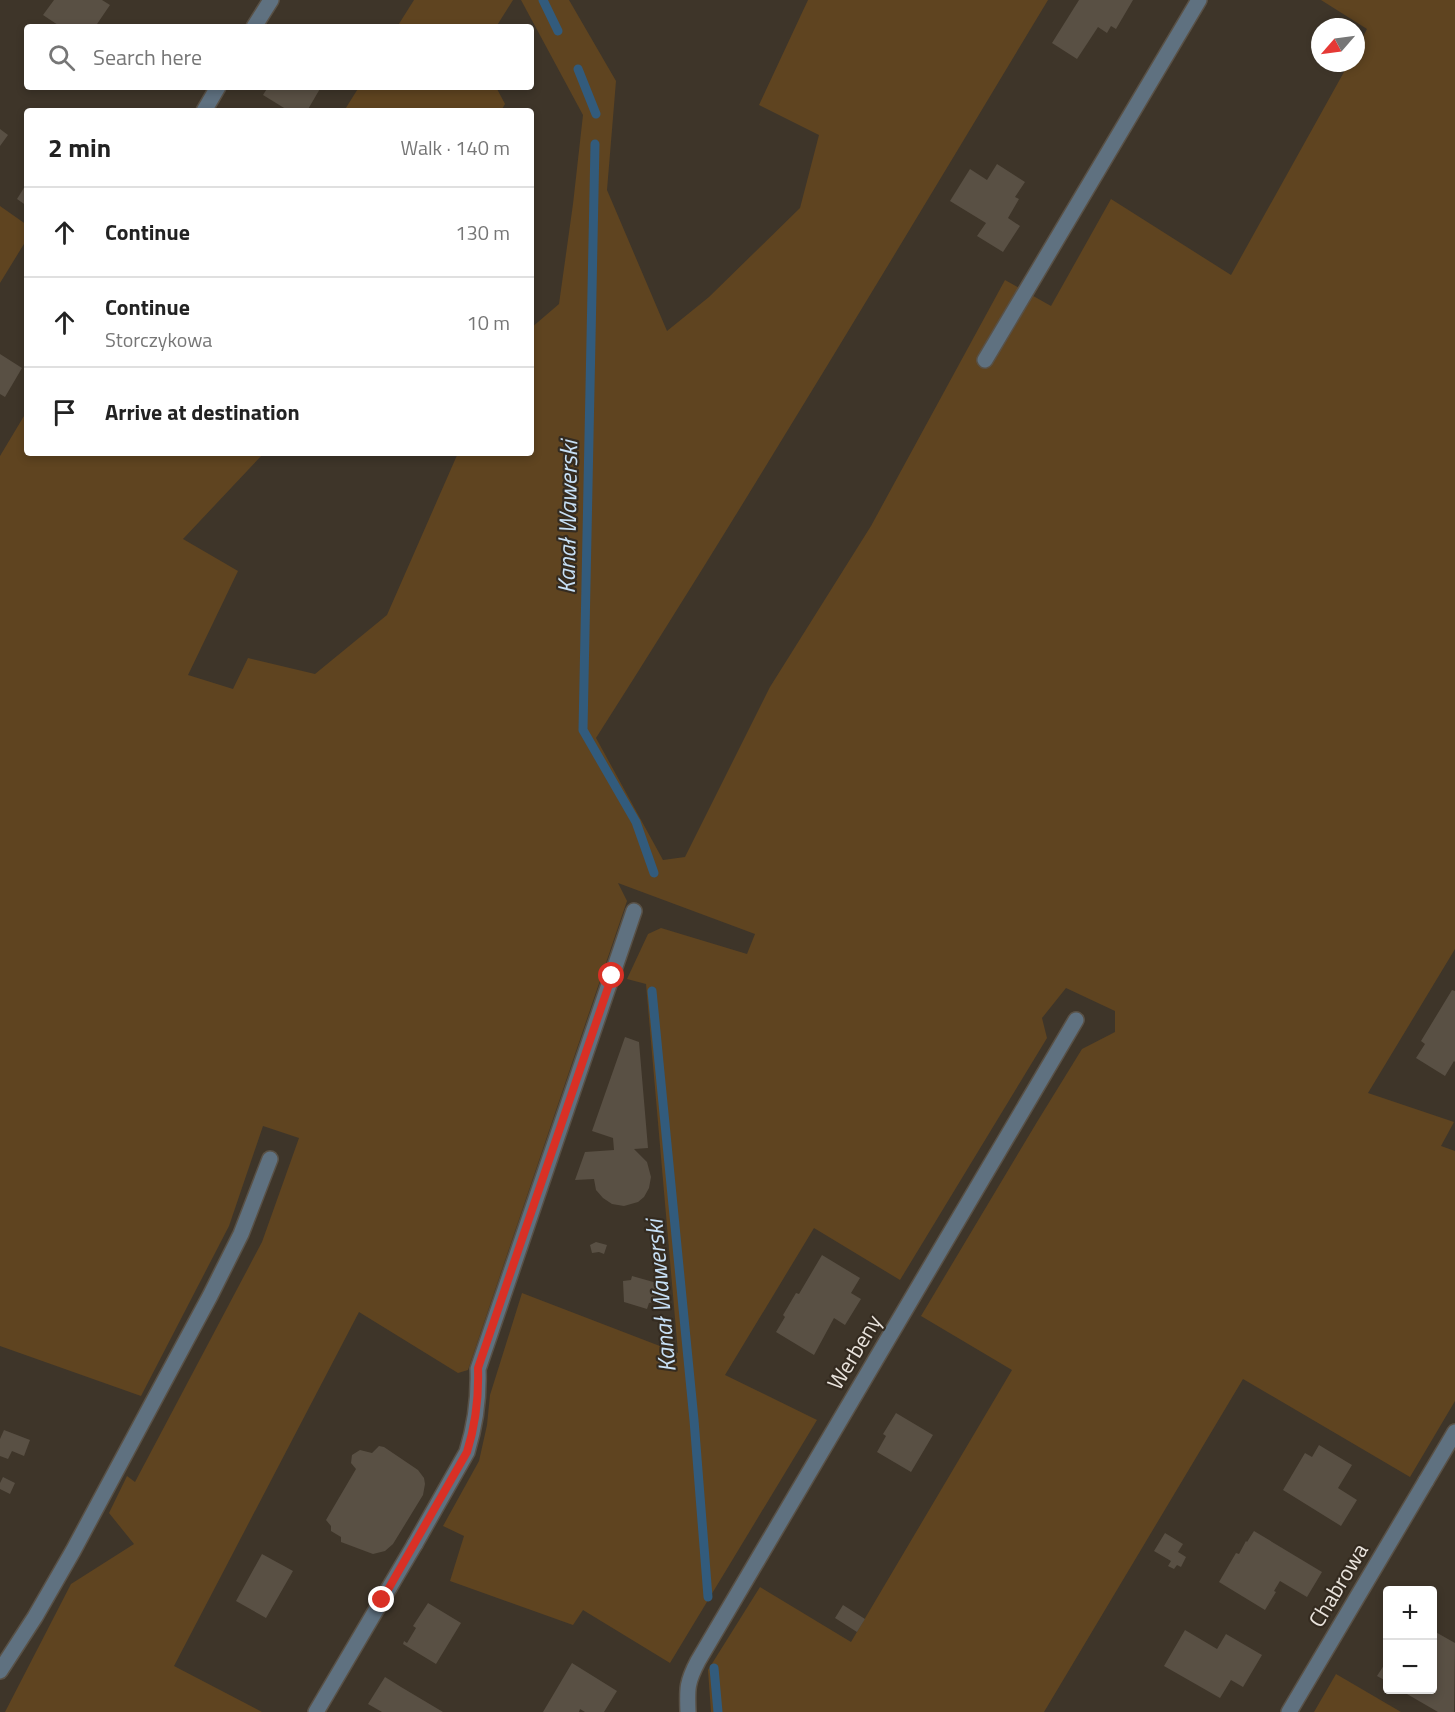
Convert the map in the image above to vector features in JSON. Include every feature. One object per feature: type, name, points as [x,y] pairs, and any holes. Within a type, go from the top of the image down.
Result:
[{"type":"street","points":[[257,24],[271,0]]},
{"type":"street","points":[[985,360],[1199,0]]},
{"type":"street","points":[[206,108],[216,90]]},
{"type":"street","points":[[316,1712],[467,1452],[473,1427],[478,1368],[634,911]]},
{"type":"street","name":"Werbeny","points":[[688,1712],[689,1678],[698,1661],[1076,1020]]},
{"type":"street","points":[[0,1671],[35,1617],[73,1551],[210,1296],[241,1234],[270,1159]]},
{"type":"street","name":"Chabrowa","points":[[1289,1712],[1455,1432]]},
{"type":"shaded area","points":[[414,0],[513,0],[498,24],[399,24]]},
{"type":"shaded area","points":[[521,0],[569,0],[616,81],[607,190],[667,331],[709,297],[800,208],[819,135],[759,105],[808,0],[1048,0],[768,463],[596,738],[663,860],[685,857],[770,687],[871,526],[1005,280],[1051,306],[1111,199],[1231,275],[1344,72],[1365,72],[1365,33],[1367,29],[1365,18],[1350,18],[1321,0],[1455,0],[1455,949],[1368,1093],[1454,1122],[1441,1146],[1455,1151],[1455,1401],[1410,1477],[1243,1379],[1044,1712],[711,1712],[708,1670],[760,1587],[851,1642],[1012,1370],[921,1316],[1082,1049],[1115,1032],[1115,1011],[1066,988],[1042,1018],[1047,1038],[900,1280],[814,1228],[725,1375],[817,1420],[670,1663],[583,1610],[573,1625],[450,1581],[464,1536],[443,1526],[479,1461],[487,1425],[490,1395],[522,1293],[678,1353],[646,984],[627,979],[648,934],[661,928],[747,954],[755,934],[618,883],[627,901],[468,1370],[458,1373],[359,1312],[174,1666],[262,1712],[5,1712],[71,1584],[134,1544],[109,1513],[127,1476],[135,1482],[262,1242],[299,1138],[263,1126],[229,1226],[141,1396],[0,1346],[0,456],[24,416],[24,456],[261,456],[183,539],[238,571],[188,675],[233,689],[248,658],[315,674],[387,615],[457,456],[534,456],[534,325],[559,304],[583,115]]},
{"type":"shaded area","points":[[357,90],[498,90],[505,104],[503,108],[346,108]]},
{"type":"shaded area","points":[[0,206],[24,223],[24,244],[0,283]]},
{"type":"shaded area","points":[[1336,1674],[1401,1712],[1314,1712]]},
{"type":"building","points":[[54,0],[102,0],[110,5],[97,24],[56,24],[43,15]]},
{"type":"building","points":[[1079,0],[1133,0],[1116,29],[1111,26],[1107,33],[1098,27],[1077,59],[1052,43]]},
{"type":"building","points":[[266,90],[319,90],[309,108],[284,108],[263,95]]},
{"type":"building","points":[[0,129],[8,135],[0,146]]},
{"type":"building","points":[[997,164],[1025,182],[1015,197],[1019,199],[1008,218],[1020,226],[1003,252],[977,236],[986,223],[950,201],[970,169],[987,180]]},
{"type":"building","points":[[24,188],[24,204],[17,199]]},
{"type":"building","points":[[0,354],[22,368],[5,397],[0,394]]},
{"type":"building","points":[[1452,990],[1455,991],[1455,1062],[1445,1076],[1416,1058],[1425,1044],[1421,1041]]},
{"type":"building","points":[[625,1037],[639,1042],[648,1148],[634,1149],[647,1162],[651,1177],[644,1197],[638,1202],[624,1206],[612,1204],[603,1198],[596,1190],[594,1179],[575,1180],[585,1152],[614,1150],[613,1138],[592,1131]]},
{"type":"building","points":[[596,1242],[607,1245],[604,1254],[592,1253],[590,1245]]},
{"type":"building","points":[[822,1255],[860,1278],[851,1293],[861,1299],[845,1325],[834,1318],[814,1355],[776,1332],[796,1293],[799,1294]]},
{"type":"building","points":[[632,1276],[657,1283],[659,1301],[649,1303],[647,1309],[624,1302],[623,1281],[631,1280]]},
{"type":"building","points":[[896,1413],[933,1435],[911,1472],[877,1452],[886,1436],[883,1434]]},
{"type":"building","points":[[4,1430],[30,1440],[24,1456],[12,1451],[8,1459],[0,1456],[0,1439]]},
{"type":"building","points":[[1319,1445],[1352,1465],[1338,1488],[1357,1500],[1341,1526],[1283,1490],[1305,1453],[1312,1457]]},
{"type":"building","points":[[379,1446],[418,1470],[425,1484],[423,1495],[393,1544],[385,1551],[373,1554],[341,1542],[341,1537],[331,1531],[331,1526],[326,1520],[356,1469],[351,1463],[352,1455],[360,1450],[372,1453]]},
{"type":"building","points":[[3,1477],[15,1483],[10,1494],[0,1489]]},
{"type":"building","points":[[1254,1531],[1322,1572],[1307,1597],[1280,1581],[1265,1610],[1219,1582],[1236,1553],[1239,1554]]},
{"type":"building","points":[[1165,1533],[1183,1544],[1178,1552],[1186,1557],[1181,1567],[1177,1565],[1174,1569],[1168,1566],[1171,1561],[1154,1551]]},
{"type":"building","points":[[262,1554],[293,1571],[266,1618],[236,1601]]},
{"type":"building","points":[[428,1603],[461,1623],[436,1664],[403,1644],[404,1641],[407,1643],[416,1628],[413,1626]]},
{"type":"building","points":[[843,1605],[865,1619],[857,1632],[835,1618]]},
{"type":"building","points":[[1185,1630],[1217,1649],[1226,1634],[1262,1655],[1243,1687],[1231,1680],[1220,1698],[1164,1666]]},
{"type":"building","points":[[1437,1633],[1455,1643],[1454,1712],[1438,1712],[1407,1694],[1437,1694]]},
{"type":"building","points":[[572,1663],[617,1691],[604,1712],[585,1712],[580,1709],[579,1712],[543,1712]]},
{"type":"building","points":[[1383,1667],[1383,1679],[1377,1676]]},
{"type":"building","points":[[385,1677],[443,1712],[382,1712],[368,1704]]},
{"type":"waterway","name":"Kanał Wawerski","points":[[543,0],[558,31]]},
{"type":"waterway","name":"Kanał Wawerski","points":[[578,69],[596,114]]},
{"type":"waterway","name":"Kanał Wawerski","points":[[595,144],[583,730],[636,822],[654,873]]},
{"type":"waterway","name":"Kanał Wawerski","points":[[652,991],[694,1420],[708,1597]]},
{"type":"waterway","name":"Kanał Wawerski","points":[[714,1668],[718,1712]]},
{"type":"route","points":[[382,1600],[467,1452],[472,1437],[478,1368],[612,976]]}]
